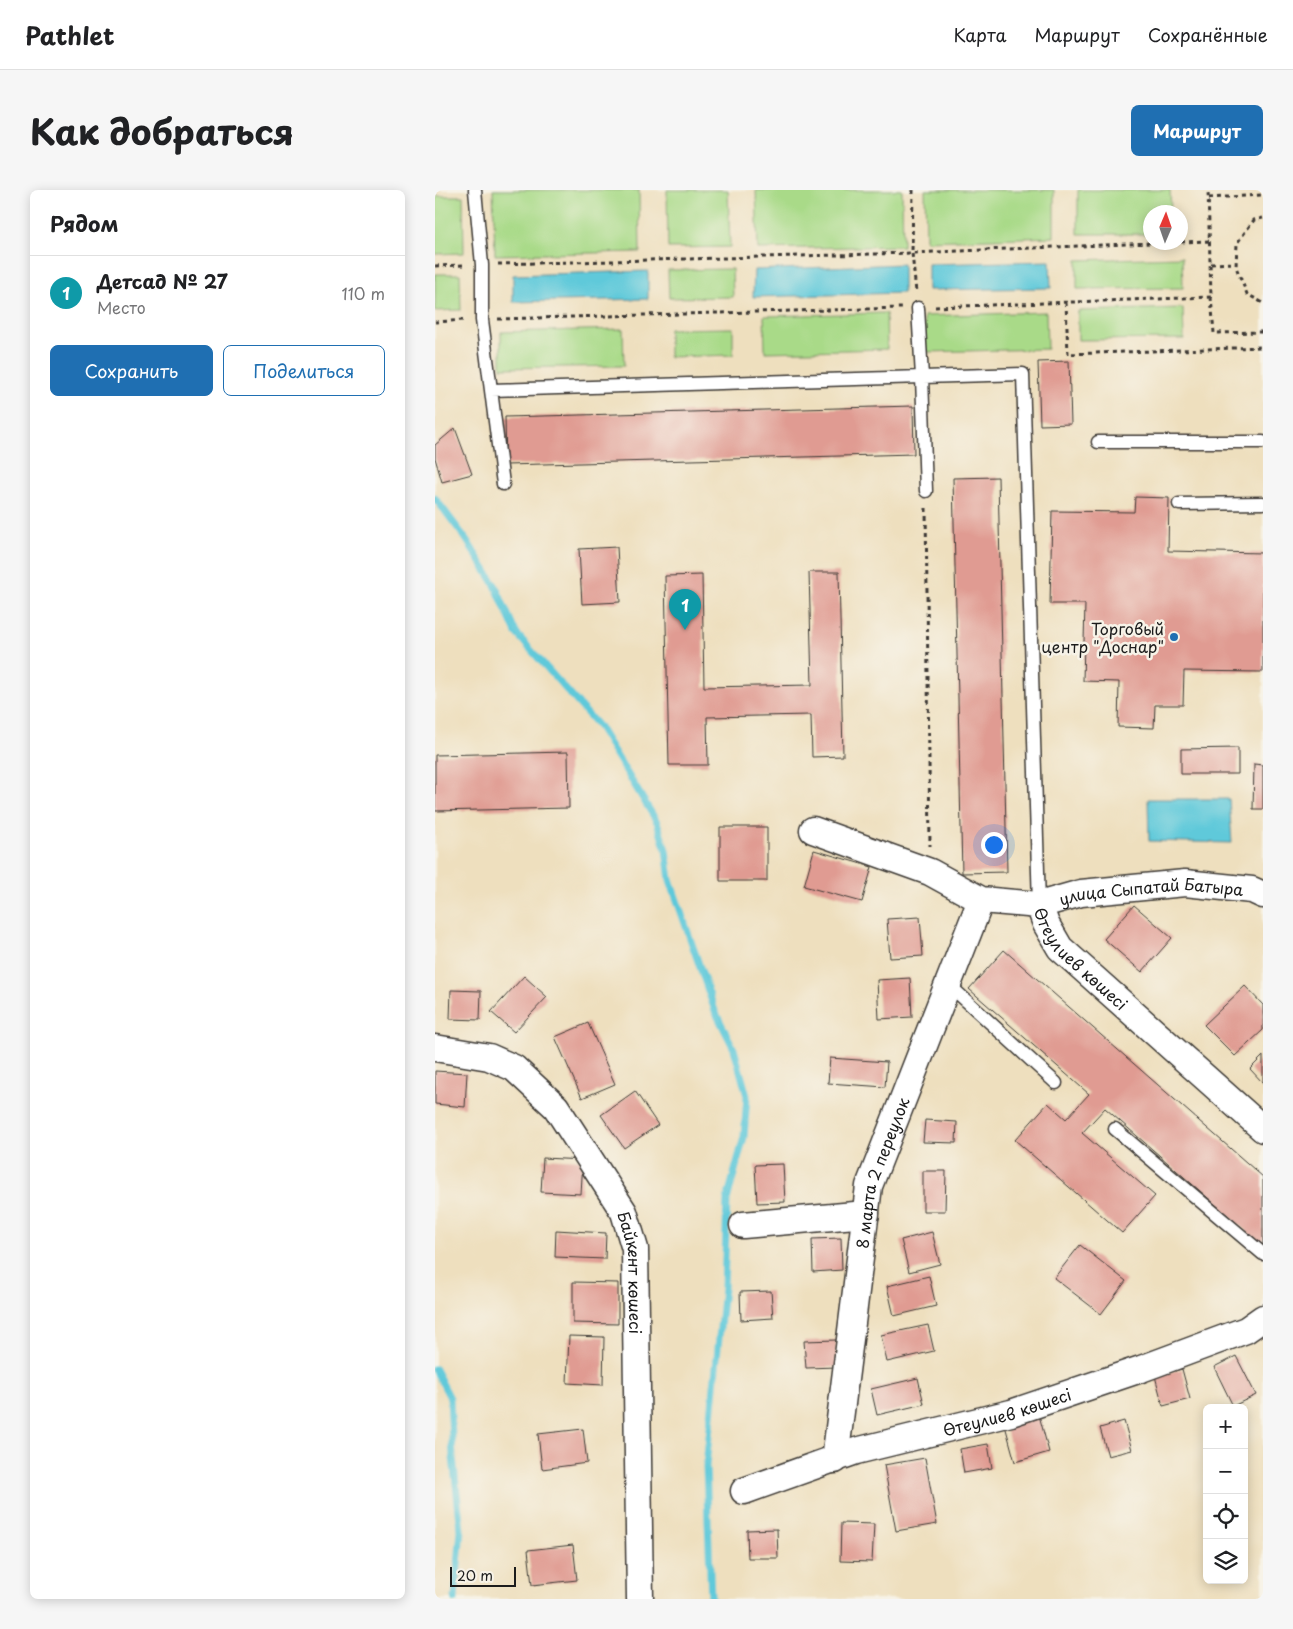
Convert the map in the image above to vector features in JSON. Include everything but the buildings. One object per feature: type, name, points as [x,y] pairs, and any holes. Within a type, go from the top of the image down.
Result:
[{"type":"street","name":"Өтеулиев көшесі","points":[[813,830],[930,872],[981,900],[1039,905],[1046,924],[1061,948],[1263,1129]]},
{"type":"street","name":"улица Сыпатай Батыра","points":[[1039,905],[1081,893],[1185,883],[1252,890],[1263,895]]},
{"type":"street","name":"8 марта 2 переулок","points":[[835,1460],[869,1186],[981,900]]},
{"type":"street","name":"Байкент көшесі","points":[[435,1048],[489,1057],[514,1068],[556,1107],[624,1212],[635,1249],[640,1599]]},
{"type":"street","points":[[743,1225],[866,1214]]},
{"type":"street","name":"Өтеулиев көшесі","points":[[744,1491],[856,1451],[1011,1413],[1141,1369],[1246,1330],[1263,1318]]},
{"type":"lane","points":[[475,190],[482,264],[482,320],[503,484]]},
{"type":"lane","points":[[918,308],[926,491]]},
{"type":"lane","points":[[491,390],[1023,374],[1039,905]]},
{"type":"lane","points":[[1098,442],[1263,442]]},
{"type":"lane","points":[[1179,504],[1263,503]]},
{"type":"lane","points":[[948,984],[1056,1083]]},
{"type":"lane","points":[[1115,1129],[1263,1254]]},
{"type":"path","points":[[913,190],[913,253],[918,308]]},
{"type":"path","points":[[1208,190],[1211,297],[1215,333],[1263,332]]},
{"type":"path","points":[[1209,198],[1263,195]]},
{"type":"path","points":[[1263,218],[1253,220],[1237,243],[1236,263],[1247,294],[1263,303]]},
{"type":"path","points":[[1188,242],[1210,241]]},
{"type":"path","points":[[435,266],[913,253],[1143,243]]},
{"type":"path","points":[[1211,264],[1236,263]]},
{"type":"path","points":[[435,322],[918,308],[1211,297]]},
{"type":"path","points":[[1066,302],[1068,354],[1263,348]]},
{"type":"path","points":[[926,491],[930,872]]},
{"type":"green space","points":[[493,190],[639,190],[640,252],[495,255]]},
{"type":"green space","points":[[667,190],[728,190],[730,247],[668,248]]},
{"type":"green space","points":[[756,190],[902,190],[903,246],[758,249]]},
{"type":"green space","points":[[925,190],[1054,190],[1054,237],[926,241]]},
{"type":"green space","points":[[1078,190],[1170,190],[1171,205],[1143,205],[1143,234],[1078,234]]},
{"type":"green space","points":[[435,196],[463,196],[464,253],[435,254]]},
{"type":"green space","points":[[1182,257],[1183,288],[1077,289],[1077,260]]},
{"type":"green space","points":[[732,269],[733,297],[669,298],[668,270]]},
{"type":"green space","points":[[435,274],[460,274],[461,310],[435,311]]},
{"type":"green space","points":[[1183,308],[1184,339],[1078,340],[1078,311]]},
{"type":"green space","points":[[1046,312],[1047,349],[925,352],[924,316]]},
{"type":"green space","points":[[886,313],[887,349],[765,352],[764,316]]},
{"type":"green space","points":[[733,328],[733,355],[669,357],[669,329]]},
{"type":"green space","points":[[623,329],[624,366],[501,368],[501,332]]},
{"type":"water","points":[[1050,261],[1051,288],[928,290],[928,264]]},
{"type":"water","points":[[903,264],[903,293],[753,297],[754,270]]},
{"type":"water","points":[[648,271],[648,299],[513,302],[513,275]]},
{"type":"water","points":[[1148,799],[1229,799],[1232,843],[1149,841]]},
{"type":"waterway","points":[[435,498],[466,539],[495,585],[516,633],[599,727],[657,822],[666,850],[670,880],[715,1011],[734,1049],[747,1096],[744,1137],[727,1200],[724,1288],[706,1466],[711,1599]]},
{"type":"waterway","points":[[435,1369],[450,1398],[453,1457],[461,1530],[455,1599]]},
{"type":"place","name":"Детсад № 27","points":[[685,630]]},
{"type":"place","name":"Торговый центр \"Доснар\"","points":[[1174,637]]}]
